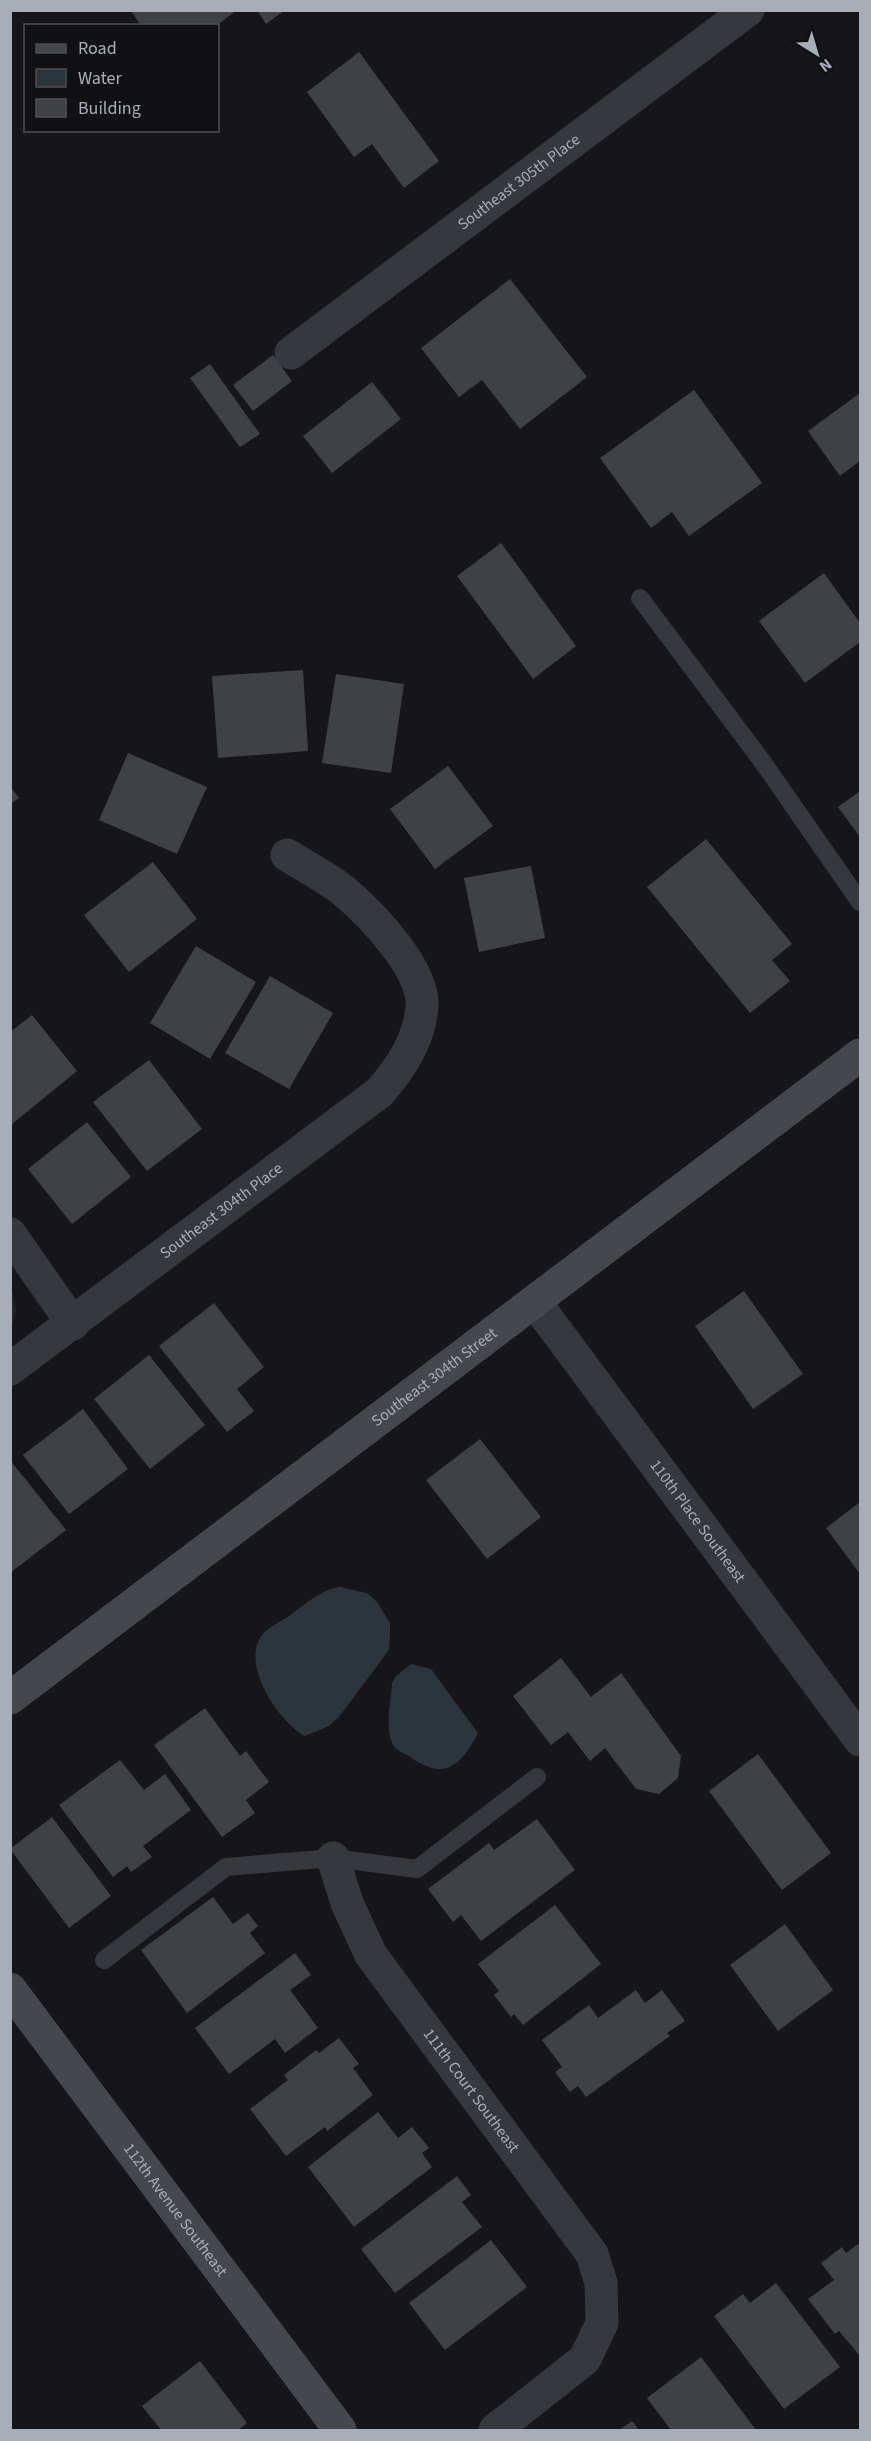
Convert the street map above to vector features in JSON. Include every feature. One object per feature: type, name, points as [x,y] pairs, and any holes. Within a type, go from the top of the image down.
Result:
[{"type":"street","name":"Southeast 305th Place","points":[[291,353],[748,10]]},
{"type":"street","name":"Southeast 304th Place","points":[[10,1369],[380,1092],[398,1071],[416,1038],[422,1005],[415,973],[396,946],[345,892],[287,855]]},
{"type":"street","name":"Southeast 304th Street","points":[[10,1698],[861,1055]]},
{"type":"street","points":[[10,1234],[73,1324]]},
{"type":"street","name":"110th Place Southeast","points":[[535,1302],[861,1740]]},
{"type":"street","name":"111th Court Southeast","points":[[333,1858],[346,1902],[371,1955],[592,2254],[601,2283],[602,2324],[585,2359],[495,2430]]},
{"type":"street","name":"112th Avenue Southeast","points":[[10,1989],[340,2430]]},
{"type":"lane","points":[[640,598],[762,761],[861,902]]},
{"type":"lane","points":[[104,1960],[226,1867],[333,1858],[417,1869],[537,1777]]},
{"type":"shaded area","points":[[11,1284],[16,1311],[11,1332]]},
{"type":"water","points":[[340,1587],[367,1593],[377,1602],[390,1623],[389,1650],[339,1717],[329,1726],[305,1736],[284,1719],[274,1706],[259,1676],[256,1647],[268,1629],[314,1597]]},
{"type":"water","points":[[411,1664],[431,1669],[478,1733],[459,1761],[443,1769],[423,1764],[397,1749],[392,1743],[389,1721],[392,1683],[395,1677]]},
{"type":"building","points":[[134,10],[237,10],[219,24],[140,24],[132,12]]},
{"type":"building","points":[[257,10],[285,10],[266,24]]},
{"type":"building","points":[[359,52],[439,161],[404,188],[372,144],[354,157],[307,92]]},
{"type":"building","points":[[510,279],[587,377],[520,429],[482,380],[459,397],[421,348]]},
{"type":"building","points":[[273,355],[292,381],[253,411],[233,385]]},
{"type":"building","points":[[210,364],[260,434],[240,447],[190,378]]},
{"type":"building","points":[[372,382],[401,419],[332,473],[303,436]]},
{"type":"building","points":[[694,390],[762,483],[689,536],[672,512],[651,528],[600,458]]},
{"type":"building","points":[[860,393],[860,461],[840,476],[808,431]]},
{"type":"building","points":[[501,543],[576,646],[533,679],[457,576]]},
{"type":"building","points":[[824,573],[860,623],[860,642],[805,683],[759,621]]},
{"type":"building","points":[[303,670],[308,751],[218,758],[212,676]]},
{"type":"building","points":[[336,674],[404,684],[391,773],[322,763]]},
{"type":"building","points":[[128,753],[207,787],[177,854],[99,820]]},
{"type":"building","points":[[448,766],[493,826],[435,869],[390,809]]},
{"type":"building","points":[[10,786],[19,798],[10,804]]},
{"type":"building","points":[[860,791],[860,837],[838,807]]},
{"type":"building","points":[[706,839],[792,944],[772,960],[790,981],[750,1013],[647,887]]},
{"type":"building","points":[[153,862],[197,919],[129,972],[84,915]]},
{"type":"building","points":[[531,866],[545,938],[479,952],[464,878]]},
{"type":"building","points":[[196,946],[256,982],[210,1059],[150,1023]]},
{"type":"building","points":[[270,976],[333,1013],[289,1089],[225,1053]]},
{"type":"building","points":[[32,1015],[77,1071],[12,1124],[10,1032]]},
{"type":"building","points":[[149,1060],[202,1129],[147,1171],[93,1102]]},
{"type":"building","points":[[87,1122],[131,1177],[72,1224],[28,1169]]},
{"type":"building","points":[[744,1291],[803,1374],[753,1409],[695,1326]]},
{"type":"building","points":[[214,1303],[264,1367],[237,1389],[254,1411],[227,1432],[159,1346]]},
{"type":"building","points":[[149,1355],[205,1425],[150,1469],[94,1399]]},
{"type":"building","points":[[83,1409],[128,1469],[69,1514],[23,1455]]},
{"type":"building","points":[[480,1439],[541,1517],[487,1559],[426,1480]]},
{"type":"building","points":[[10,1460],[66,1530],[10,1573]]},
{"type":"building","points":[[860,1502],[860,1574],[826,1528]]},
{"type":"building","points":[[561,1658],[591,1697],[621,1673],[681,1756],[678,1778],[659,1794],[636,1789],[605,1748],[590,1761],[568,1732],[551,1745],[513,1696]]},
{"type":"building","points":[[205,1708],[240,1756],[246,1751],[269,1782],[246,1800],[255,1813],[222,1837],[154,1745]]},
{"type":"building","points":[[758,1754],[831,1853],[782,1890],[709,1791]]},
{"type":"building","points":[[120,1760],[144,1790],[165,1774],[191,1810],[143,1846],[152,1857],[131,1872],[127,1866],[113,1877],[59,1805]]},
{"type":"building","points":[[52,1817],[111,1896],[69,1928],[10,1849]]},
{"type":"building","points":[[537,1819],[575,1870],[481,1941],[461,1915],[453,1922],[428,1889],[489,1843],[494,1850]]},
{"type":"building","points":[[213,1897],[233,1924],[248,1913],[258,1926],[250,1933],[265,1953],[187,2013],[141,1950]]},
{"type":"building","points":[[555,1905],[601,1964],[523,2025],[514,2014],[511,2017],[494,1995],[499,1991],[478,1964]]},
{"type":"building","points":[[785,1924],[833,1990],[778,2031],[730,1965]]},
{"type":"building","points":[[295,1953],[311,1975],[290,1990],[318,2028],[285,2053],[275,2039],[229,2074],[195,2028]]},
{"type":"building","points":[[636,1990],[645,2003],[662,1990],[685,2021],[667,2033],[670,2036],[586,2097],[578,2086],[570,2092],[555,2072],[562,2067],[542,2040],[589,2005],[598,2018]]},
{"type":"building","points":[[339,2038],[359,2064],[353,2068],[373,2095],[327,2131],[325,2127],[286,2156],[250,2109],[288,2080],[284,2075],[316,2050],[319,2053]]},
{"type":"building","points":[[378,2112],[398,2138],[412,2127],[429,2148],[422,2153],[432,2167],[354,2227],[308,2167]]},
{"type":"building","points":[[457,2176],[471,2195],[462,2202],[482,2227],[395,2293],[361,2249]]},
{"type":"building","points":[[491,2240],[527,2287],[445,2350],[409,2303]]},
{"type":"building","points":[[858,2244],[860,2246],[860,2356],[839,2331],[835,2334],[808,2299],[834,2280],[821,2263],[842,2247],[846,2253]]},
{"type":"building","points":[[776,2283],[840,2367],[784,2409],[714,2316],[743,2294],[750,2303]]},
{"type":"building","points":[[701,2357],[756,2430],[671,2430],[647,2398]]},
{"type":"building","points":[[200,2361],[247,2423],[238,2430],[161,2430],[142,2406]]},
{"type":"building","points":[[632,2421],[639,2430],[619,2430]]}]
